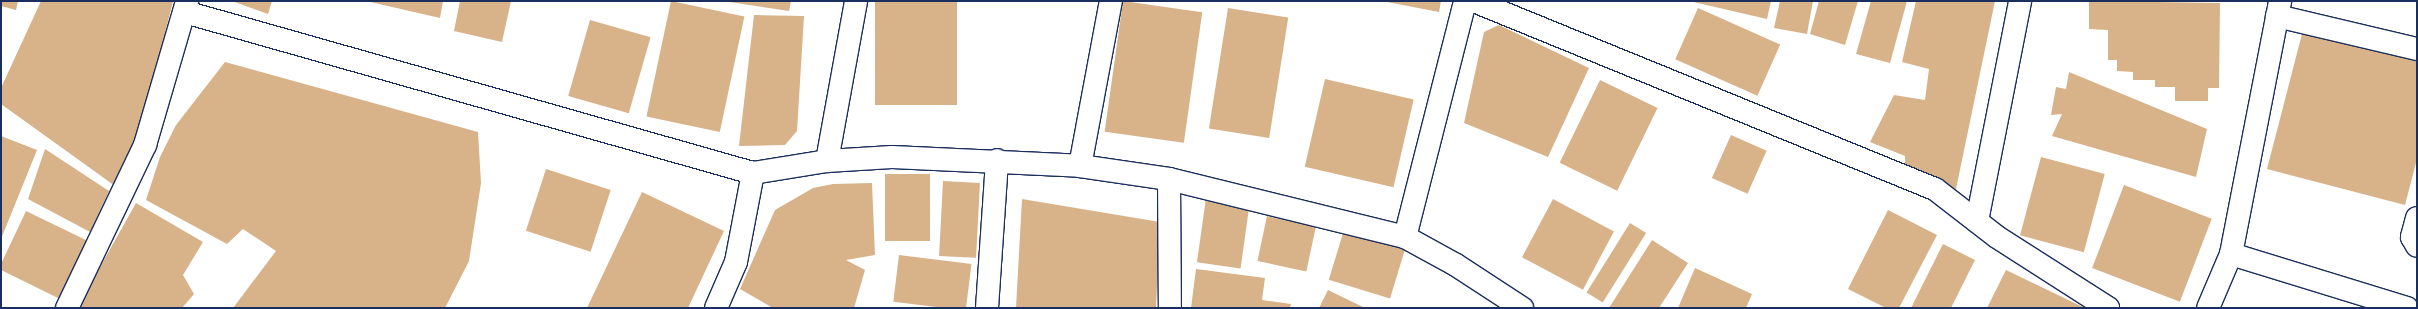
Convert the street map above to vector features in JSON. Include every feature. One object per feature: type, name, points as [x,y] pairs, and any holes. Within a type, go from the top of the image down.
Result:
[{"type":"street","points":[[827,161],[856,1]]},
{"type":"street","points":[[1080,166],[1111,1]]},
{"type":"street","points":[[1405,237],[1465,1]]},
{"type":"street","points":[[1474,1],[1935,189],[1977,221],[2108,308]]},
{"type":"street","points":[[1977,221],[2020,1]]},
{"type":"street","points":[[67,308],[145,145],[186,7],[753,173],[827,161],[892,157],[997,160],[1080,166],[1169,179],[1405,237],[1456,264],[1522,308]]},
{"type":"street","points":[[2208,308],[2231,254],[2278,9],[2417,49]]},
{"type":"street","points":[[986,308],[997,160]]},
{"type":"street","points":[[716,308],[736,262],[753,173]]},
{"type":"street","points":[[1169,179],[1170,308]]},
{"type":"street","points":[[2417,218],[2412,237],[2417,246]]},
{"type":"street","points":[[2231,254],[2407,308]]},
{"type":"building","points":[[1,1],[18,1],[16,10],[1,6]]},
{"type":"building","points":[[41,1],[173,1],[140,133],[115,186],[1,104],[1,88]]},
{"type":"building","points":[[232,1],[272,1],[268,14]]},
{"type":"building","points":[[366,1],[443,1],[440,18]]},
{"type":"building","points":[[460,1],[511,1],[502,42],[454,31]]},
{"type":"building","points":[[671,1],[744,17],[720,132],[646,116]]},
{"type":"building","points":[[723,1],[791,1],[789,11]]},
{"type":"building","points":[[875,1],[957,1],[957,105],[875,105]]},
{"type":"building","points":[[1123,1],[1202,12],[1184,143],[1105,132]]},
{"type":"building","points":[[1382,1],[1441,1],[1439,12]]},
{"type":"building","points":[[1689,1],[1771,1],[1767,19]]},
{"type":"building","points":[[1780,1],[1813,1],[1807,34],[1774,28]]},
{"type":"building","points":[[1819,1],[1858,1],[1845,45],[1810,34]]},
{"type":"building","points":[[1871,1],[1907,1],[1890,63],[1856,54]]},
{"type":"building","points":[[1916,1],[1995,1],[1956,189],[1905,165],[1905,156],[1870,142],[1894,95],[1925,100],[1929,69],[1902,62]]},
{"type":"building","points":[[2089,1],[2220,3],[2219,88],[2208,88],[2208,101],[2175,101],[2175,87],[2155,87],[2155,80],[2133,80],[2133,72],[2117,71],[2117,60],[2108,60],[2108,30],[2089,29]]},
{"type":"building","points":[[1228,8],[1288,18],[1269,138],[1209,128]]},
{"type":"building","points":[[1698,8],[1780,45],[1757,96],[1675,59]]},
{"type":"building","points":[[754,15],[804,16],[797,131],[785,145],[739,146]]},
{"type":"building","points":[[590,20],[651,37],[629,113],[568,96]]},
{"type":"building","points":[[1499,25],[1589,68],[1548,157],[1464,123],[1484,32]]},
{"type":"building","points":[[2303,30],[2417,59],[2417,159],[2405,205],[2267,169]]},
{"type":"building","points":[[225,62],[478,132],[481,183],[469,261],[445,308],[233,308],[276,251],[243,229],[227,244],[146,200],[160,157],[176,125]]},
{"type":"building","points":[[2069,72],[2207,129],[2196,177],[2052,136],[2062,114],[2051,115],[2056,87],[2066,89]]},
{"type":"building","points":[[1325,79],[1414,99],[1393,187],[1305,167]]},
{"type":"building","points":[[1600,80],[1658,108],[1617,191],[1560,163]]},
{"type":"building","points":[[1731,135],[1767,151],[1748,194],[1712,178]]},
{"type":"building","points":[[1,136],[37,150],[1,239]]},
{"type":"building","points":[[45,149],[109,191],[90,232],[28,199]]},
{"type":"building","points":[[2041,157],[2105,174],[2084,252],[2020,235]]},
{"type":"building","points":[[546,169],[611,190],[591,252],[526,231]]},
{"type":"building","points":[[885,174],[930,174],[930,241],[885,241]]},
{"type":"building","points":[[943,181],[980,183],[976,258],[939,256]]},
{"type":"building","points":[[872,183],[875,255],[846,260],[865,270],[854,308],[773,308],[740,289],[775,210],[813,188],[833,184]]},
{"type":"building","points":[[2124,185],[2212,219],[2180,302],[2092,268]]},
{"type":"building","points":[[642,192],[724,231],[688,308],[587,308]]},
{"type":"building","points":[[1206,198],[1250,204],[1241,268],[1197,262]]},
{"type":"building","points":[[1022,199],[1160,222],[1156,308],[1016,308]]},
{"type":"building","points":[[1553,199],[1614,231],[1583,290],[1522,257]]},
{"type":"building","points":[[136,203],[203,242],[183,275],[194,294],[182,308],[77,308]]},
{"type":"building","points":[[1888,210],[1937,235],[1899,308],[1886,308],[1848,289]]},
{"type":"building","points":[[26,211],[90,242],[62,300],[1,270],[1,264]]},
{"type":"building","points":[[1267,216],[1316,226],[1306,271],[1257,261]]},
{"type":"building","points":[[1630,223],[1646,233],[1603,303],[1587,293]]},
{"type":"building","points":[[1344,230],[1405,249],[1390,298],[1329,280]]},
{"type":"building","points":[[1652,240],[1688,263],[1659,308],[1609,308]]},
{"type":"building","points":[[1943,244],[1975,260],[1951,308],[1911,308]]},
{"type":"building","points":[[899,255],[971,264],[966,308],[945,308],[893,302]]},
{"type":"building","points":[[1695,268],[1752,294],[1746,308],[1678,308]]},
{"type":"building","points":[[1196,269],[1265,278],[1262,300],[1291,304],[1290,308],[1191,308]]},
{"type":"building","points":[[2006,270],[2085,308],[1987,308]]},
{"type":"building","points":[[1328,290],[1365,308],[1319,308]]}]
